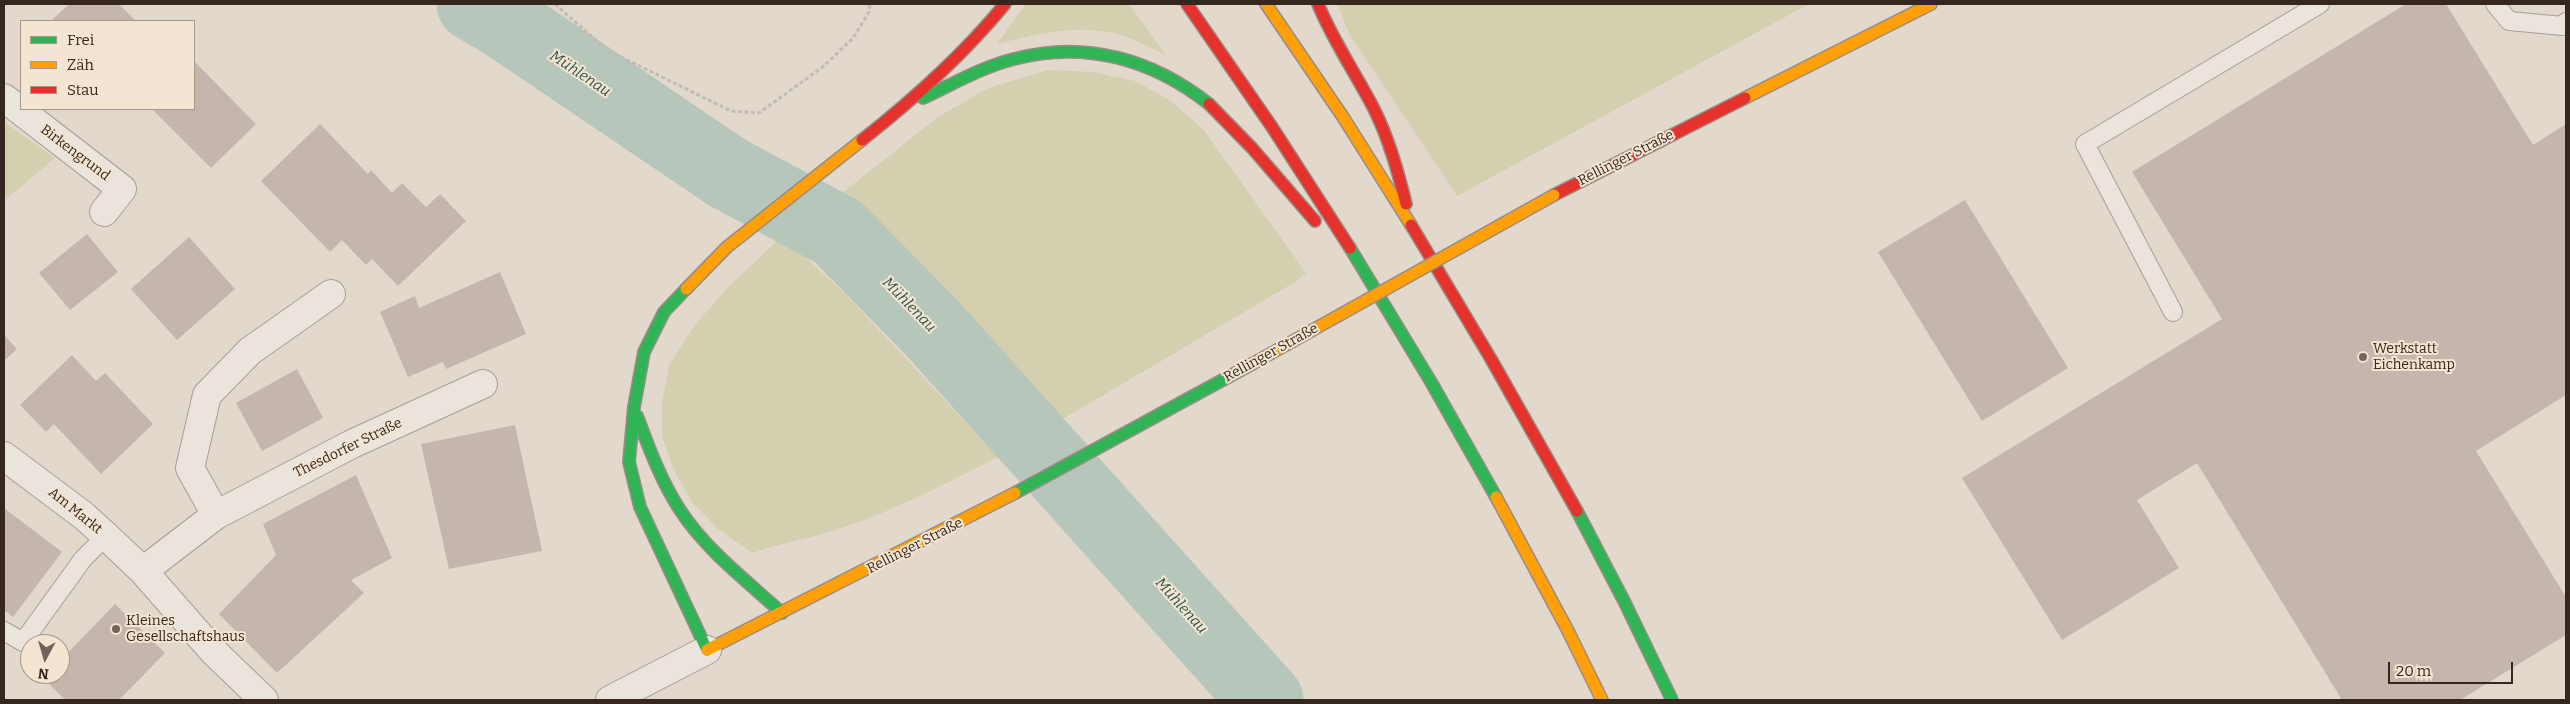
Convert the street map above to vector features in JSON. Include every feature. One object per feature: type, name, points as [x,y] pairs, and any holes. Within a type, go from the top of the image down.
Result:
[{"type":"main road","points":[[707,650],[640,507],[629,462],[634,407],[644,352],[664,312],[727,247],[906,106],[980,34],[1004,4]]},
{"type":"main road","points":[[1187,4],[1237,74],[1380,298],[1473,456],[1580,653],[1602,700]]},
{"type":"main road","points":[[1266,4],[1409,220],[1529,422],[1636,623],[1672,700]]},
{"type":"main road","points":[[1318,4],[1332,38],[1370,100],[1397,163],[1409,220]]},
{"type":"main road","name":"Rellinger Straße","points":[[707,650],[952,528],[1163,415],[1554,195],[1931,4]]},
{"type":"main road","points":[[906,106],[1013,59],[1042,52],[1071,49],[1103,52],[1131,58],[1158,70],[1187,87],[1229,122],[1380,298]]},
{"type":"main road","points":[[634,407],[659,472],[670,494],[695,529],[782,613]]},
{"type":"street","name":"Birkengrund","points":[[4,98],[122,189],[104,212]]},
{"type":"street","points":[[216,515],[190,468],[207,395],[250,351],[331,294]]},
{"type":"street","name":"Thesdorfer Straße","points":[[142,571],[216,515],[352,444],[483,384]]},
{"type":"street","name":"Am Markt","points":[[4,456],[106,536],[142,571],[214,652],[264,700]]},
{"type":"street","name":"Rellinger Straße","points":[[610,700],[707,650]]},
{"type":"lane","points":[[2173,312],[2085,144],[2320,4]]},
{"type":"lane","points":[[2495,4],[2510,21],[2563,26],[2566,22]]},
{"type":"lane","points":[[4,631],[23,642],[83,560],[106,536]]},
{"type":"path","points":[[555,4],[607,50],[731,111],[759,113],[824,66],[853,38],[869,12],[870,4]]},
{"type":"shaded area","points":[[1026,4],[1129,4],[1166,55],[1127,37],[1095,30],[1045,33],[997,44]]},
{"type":"shaded area","points":[[1338,4],[1809,4],[1457,196],[1349,34]]},
{"type":"shaded area","points":[[1049,70],[1092,72],[1135,81],[1169,100],[1203,129],[1306,273],[1295,282],[1039,433],[837,197],[938,117],[988,88]]},
{"type":"shaded area","points":[[4,122],[55,158],[4,201]]},
{"type":"shaded area","points":[[783,236],[847,296],[998,457],[923,495],[865,520],[833,531],[752,553],[717,528],[692,502],[674,470],[662,436],[662,403],[669,365],[695,325],[728,287]]},
{"type":"building","points":[[69,4],[119,4],[135,20],[52,20]]},
{"type":"building","name":"Werkstatt Eichenkamp","points":[[2406,4],[2446,4],[2533,145],[2566,124],[2566,395],[2476,451],[2566,597],[2566,635],[2460,700],[2342,700],[2197,463],[2137,500],[2179,568],[2062,640],[1962,478],[2222,319],[2132,172]]},
{"type":"building","points":[[195,62],[256,124],[211,168],[153,110],[195,110]]},
{"type":"building","points":[[320,124],[368,174],[371,170],[392,193],[402,183],[426,207],[440,194],[466,221],[398,286],[372,259],[366,265],[342,240],[330,252],[261,181]]},
{"type":"building","points":[[1965,200],[2068,368],[1982,421],[1878,252]]},
{"type":"building","points":[[87,234],[118,272],[70,310],[39,273]]},
{"type":"building","points":[[189,237],[235,289],[177,340],[131,289]]},
{"type":"building","points":[[500,272],[526,334],[446,369],[443,362],[408,377],[380,312],[415,296],[419,308]]},
{"type":"building","points":[[4,335],[17,349],[4,361]]},
{"type":"building","points":[[72,355],[96,381],[105,373],[153,424],[101,474],[54,424],[46,432],[20,405]]},
{"type":"building","points":[[297,369],[323,418],[262,451],[236,403]]},
{"type":"building","points":[[515,425],[542,551],[449,569],[421,444]]},
{"type":"building","points":[[356,475],[392,558],[351,580],[364,593],[277,673],[219,614],[276,555],[263,524]]},
{"type":"building","points":[[4,508],[62,552],[13,617],[4,610]]},
{"type":"building","name":"Kleines Gesellschaftshaus","points":[[115,604],[165,653],[119,700],[65,700],[49,684],[70,684],[70,651]]},
{"type":"waterway","name":"Mühlenau","points":[[474,4],[503,21],[728,173],[838,232],[932,328],[1266,700]]},
{"type":"traffic: fast","points":[[923,98],[1002,62],[1040,54],[1066,52],[1092,53],[1141,65],[1187,88],[1209,104]]},
{"type":"traffic: fast","points":[[1350,248],[1431,382],[1496,497]]},
{"type":"traffic: fast","points":[[686,289],[664,312],[644,352],[634,407],[629,462],[640,507],[707,650]]},
{"type":"traffic: fast","points":[[1015,493],[1252,364]]},
{"type":"traffic: fast","points":[[637,416],[661,476],[690,525],[714,552],[782,613]]},
{"type":"traffic: fast","points":[[1577,511],[1624,601],[1672,700]]},
{"type":"traffic: slow","points":[[1266,4],[1343,117],[1411,225]]},
{"type":"traffic: slow","points":[[1745,98],[1931,4]]},
{"type":"traffic: slow","points":[[686,289],[727,247],[862,140]]},
{"type":"traffic: slow","points":[[1252,364],[1554,195]]},
{"type":"traffic: slow","points":[[707,650],[1015,493]]},
{"type":"traffic: slow","points":[[1496,497],[1567,629],[1602,700]]},
{"type":"traffic: jam","points":[[862,140],[937,76],[1005,4]]},
{"type":"traffic: jam","points":[[1187,4],[1272,127],[1350,248]]},
{"type":"traffic: jam","points":[[1318,4],[1379,120],[1393,156],[1406,204]]},
{"type":"traffic: jam","points":[[1554,195],[1745,98]]},
{"type":"traffic: jam","points":[[1209,104],[1252,148],[1315,221]]},
{"type":"traffic: jam","points":[[1411,225],[1491,359],[1577,511]]},
{"type":"place","name":"Werkstatt Eichenkamp","points":[[2363,357]]},
{"type":"place","name":"Kleines Gesellschaftshaus","points":[[116,629]]}]
